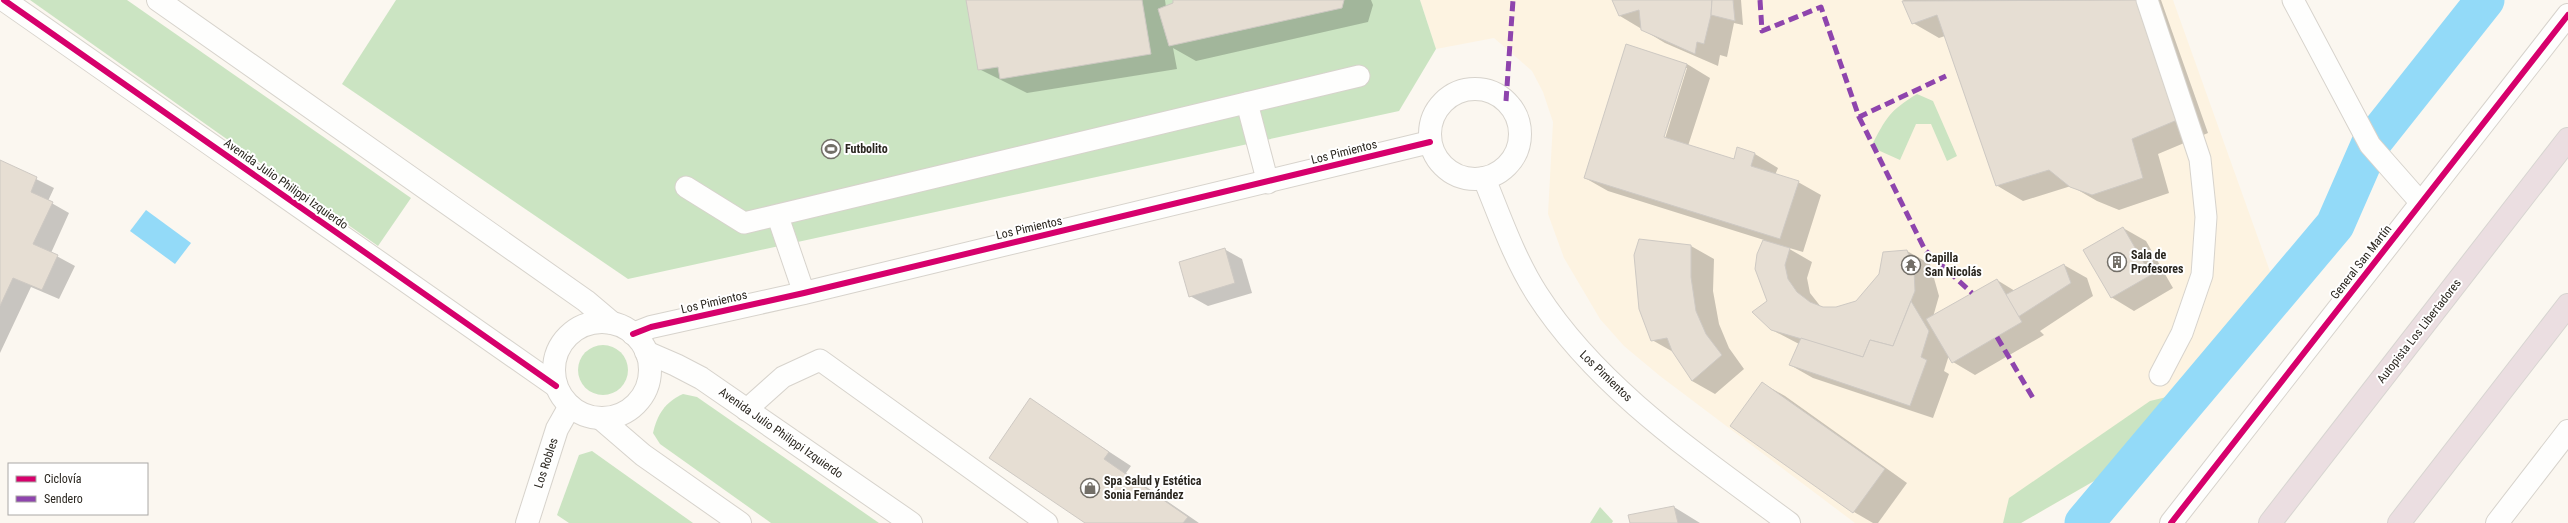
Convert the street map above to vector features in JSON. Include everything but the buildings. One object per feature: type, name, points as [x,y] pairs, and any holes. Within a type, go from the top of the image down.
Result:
[{"type":"highway","name":"Autopista Los Libertadores","points":[[2270,523],[2568,139]]},
{"type":"highway","points":[[2399,523],[2568,305]]},
{"type":"street","name":"Avenida Julio Philippi Izquierdo","points":[[4,0],[556,386]]},
{"type":"street","points":[[158,0],[586,300],[612,323],[633,334],[646,352],[649,376],[640,398],[623,413],[600,418],[589,416],[570,406],[562,397],[556,386],[554,363],[562,343],[570,334],[590,324],[612,323]]},
{"type":"street","name":"General San Martín","points":[[2171,523],[2568,16]]},
{"type":"street","points":[[1476,89],[1492,92],[1506,101],[1515,112],[1520,126],[1520,140],[1516,154],[1508,165],[1497,174],[1484,178],[1470,179],[1456,175],[1444,167],[1435,155],[1430,142],[1430,126],[1436,111],[1446,99],[1460,91],[1476,89]]},
{"type":"street","name":"Los Pimientos","points":[[633,334],[650,327],[804,293],[1268,183],[1430,142]]},
{"type":"street","name":"Los Pimientos","points":[[1484,178],[1513,250],[1536,293],[1585,357],[1613,385],[1644,411],[1788,523]]},
{"type":"street","name":"Avenida Julio Philippi Izquierdo","points":[[646,352],[676,364],[701,378],[911,523]]},
{"type":"street","name":"Los Robles","points":[[528,523],[555,435],[570,406]]},
{"type":"street","points":[[600,418],[643,455],[740,523]]},
{"type":"street","points":[[2497,523],[2568,431]]},
{"type":"lane","points":[[2147,0],[2200,159],[2206,217],[2202,275],[2182,333],[2160,375]]},
{"type":"lane","points":[[2293,0],[2370,145],[2421,203]]},
{"type":"lane","points":[[686,187],[744,223],[778,217],[1359,76]]},
{"type":"lane","points":[[1247,103],[1268,183]]},
{"type":"lane","points":[[778,217],[804,293]]},
{"type":"lane","points":[[746,410],[783,377],[820,360],[1047,523]]},
{"type":"shaded area","points":[[1420,0],[2173,0],[2272,277],[2183,393],[2101,477],[2021,523],[1855,523],[1660,376],[1624,346],[1600,319],[1564,258],[1548,214],[1553,122],[1543,92],[1532,71],[1494,38],[1436,49]]},
{"type":"green space","points":[[30,0],[127,0],[411,198],[378,246]]},
{"type":"green space","name":"Futbolito","points":[[396,0],[1420,0],[1436,49],[1399,111],[628,279],[342,84]]},
{"type":"green space","points":[[1917,94],[1933,101],[1957,156],[1947,161],[1931,124],[1916,124],[1900,160],[1871,147],[1889,116],[1900,105]]},
{"type":"green space","points":[[598,345],[608,345],[621,352],[628,365],[628,375],[621,388],[608,395],[598,395],[589,391],[582,384],[578,375],[578,365],[582,356],[589,349]]},
{"type":"green space","points":[[2183,393],[2101,477],[2021,523],[2003,523],[2009,498],[2150,401]]},
{"type":"green space","points":[[683,394],[697,397],[879,523],[771,523],[660,444],[653,433],[657,420],[671,401]]},
{"type":"green space","points":[[592,451],[693,523],[569,523],[557,515],[579,455]]},
{"type":"green space","points":[[1600,507],[1613,521],[1612,523],[1590,523]]},
{"type":"water","points":[[146,210],[191,243],[175,264],[130,231]]},
{"type":"waterway","points":[[2084,523],[2335,225],[2370,145],[2485,0]]},
{"type":"marked path","points":[[1506,101],[1513,0]]},
{"type":"marked path","points":[[1760,0],[1762,31],[1821,7],[1859,117],[1946,76]]},
{"type":"marked path","points":[[1859,117],[1925,250],[1972,293]]},
{"type":"marked path","points":[[1997,337],[2033,398]]},
{"type":"cycle path","points":[[4,0],[556,386]]},
{"type":"cycle path","points":[[2171,523],[2568,15]]},
{"type":"cycle path","points":[[633,334],[651,327],[804,293],[1430,142]]},
{"type":"place","name":"Futbolito","points":[[831,149]]},
{"type":"place","name":"Sala de Profesores","points":[[2117,262]]},
{"type":"place","name":"Capilla San Nicolás","points":[[1911,265]]},
{"type":"place","name":"Spa Salud y Estética Sonia Fernández","points":[[1090,488]]}]
